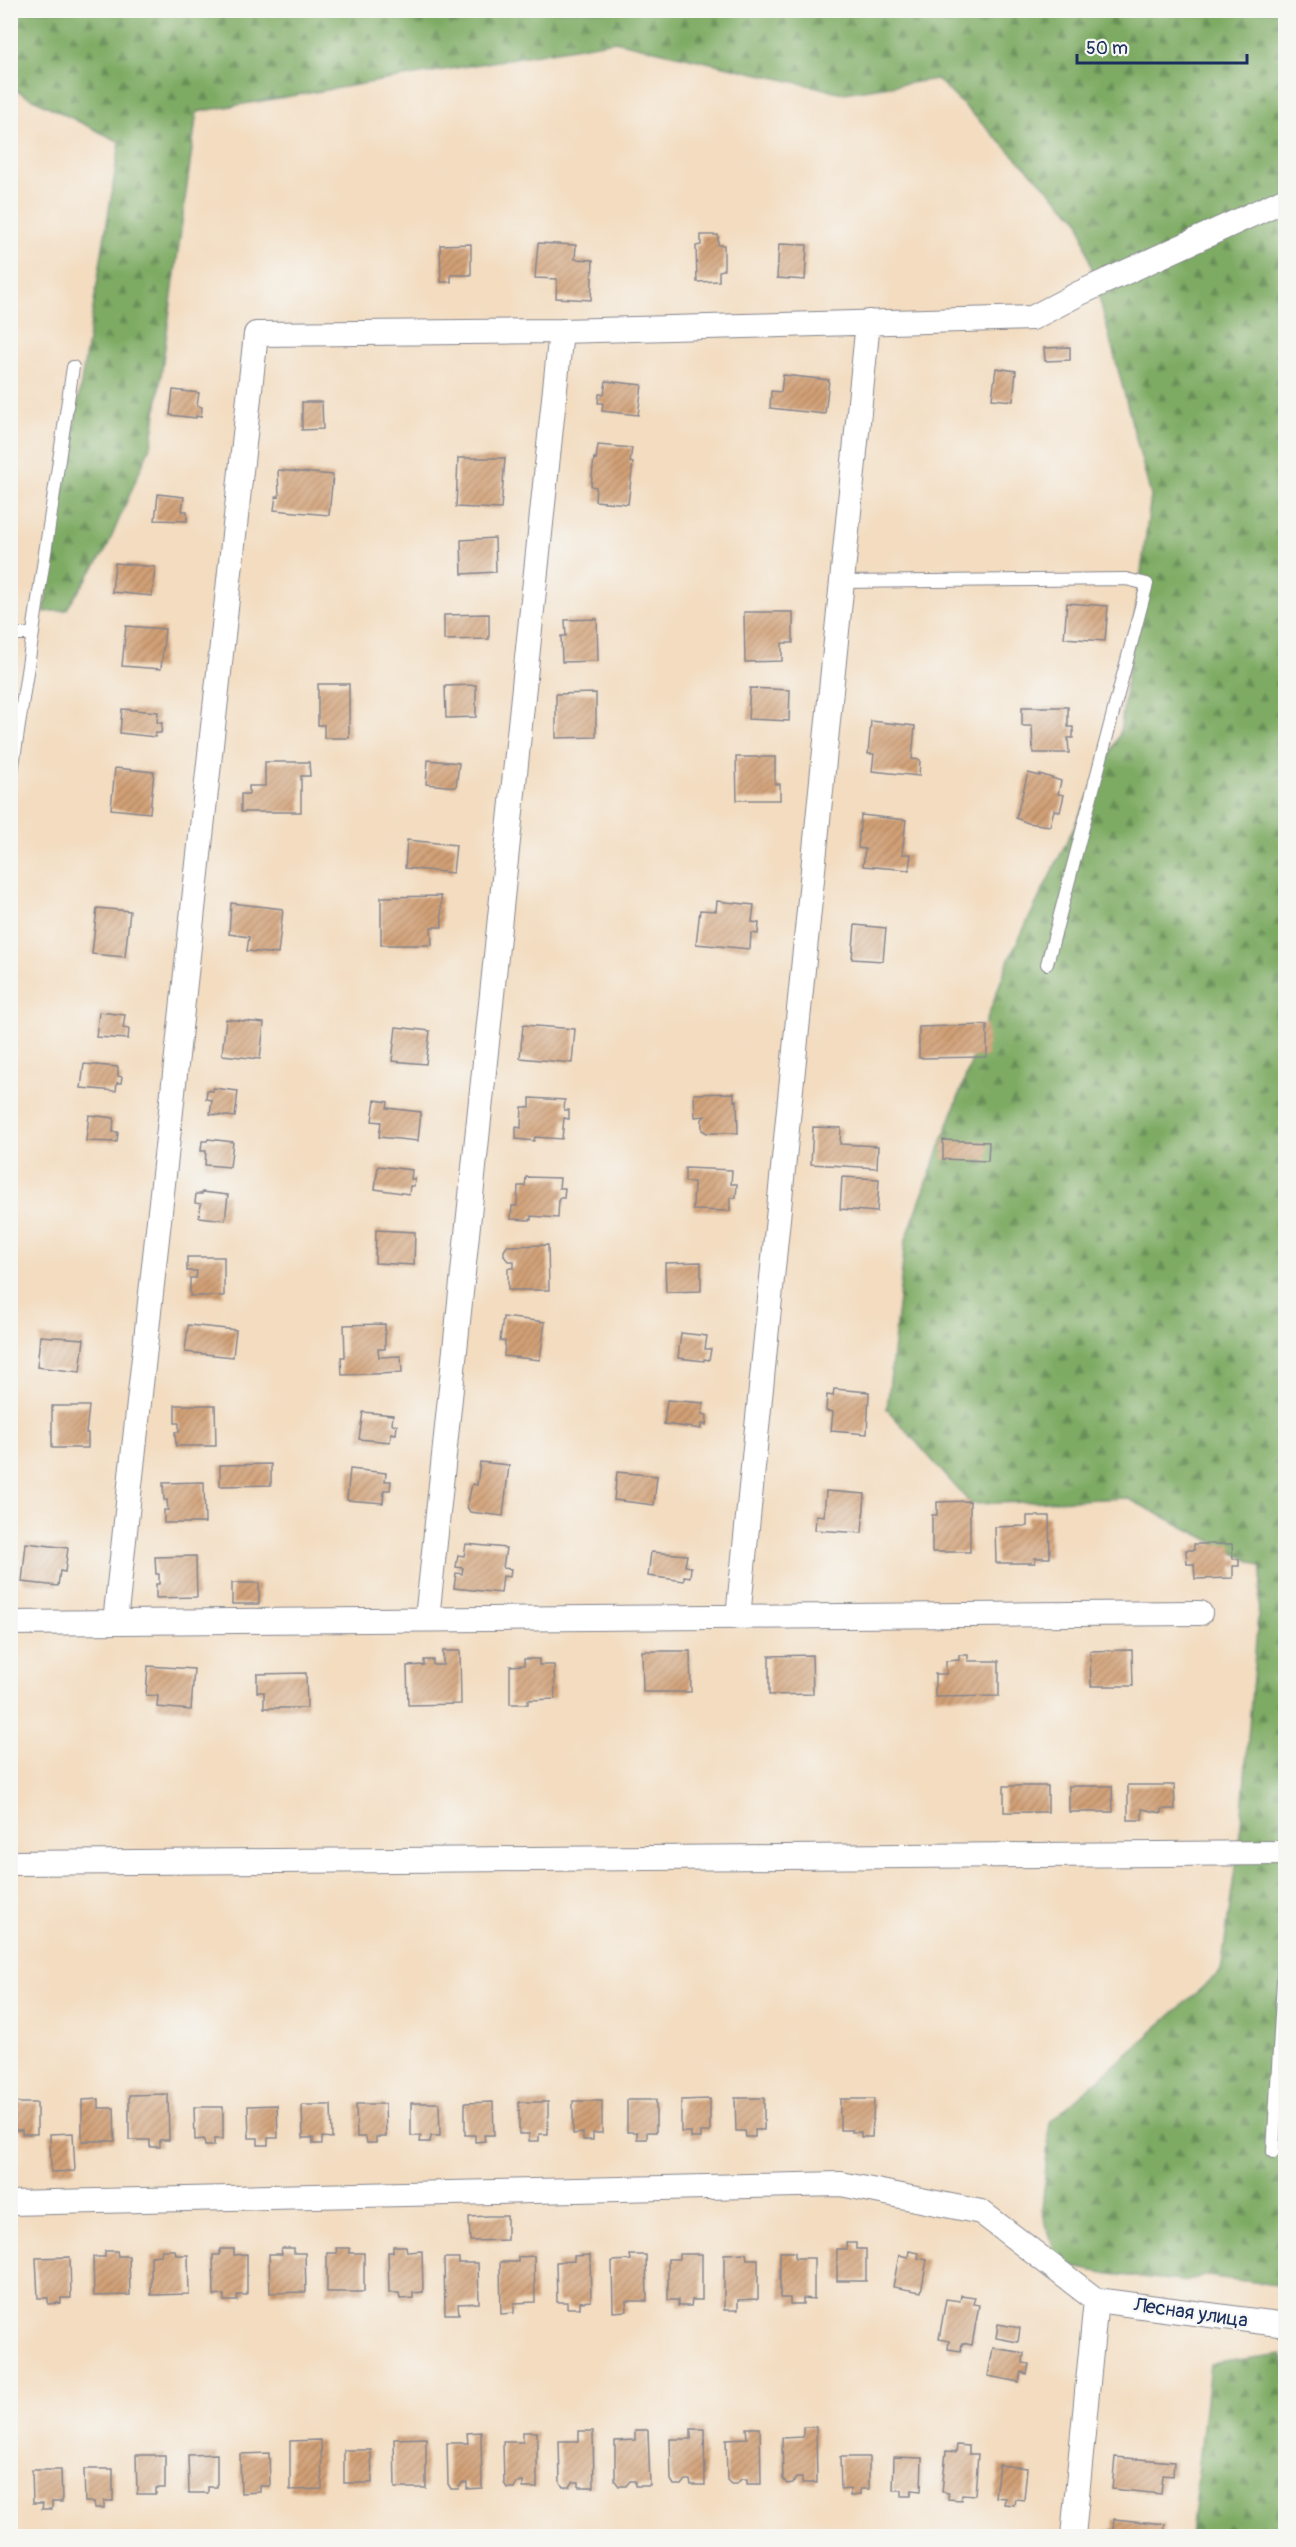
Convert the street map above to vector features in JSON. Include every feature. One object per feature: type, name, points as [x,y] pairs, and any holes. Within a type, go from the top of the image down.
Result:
[{"type":"street","points":[[115,1622],[256,334],[561,331],[1032,318],[1080,293],[1286,199]]},
{"type":"street","points":[[738,1617],[868,321]]},
{"type":"street","points":[[427,1619],[561,331]]},
{"type":"street","points":[[10,1623],[1200,1613]]},
{"type":"street","points":[[10,1863],[1286,1853]]},
{"type":"street","points":[[10,2203],[842,2184],[981,2212],[1096,2300],[1073,2536]]},
{"type":"street","name":"Лесная улица","points":[[1096,2300],[1286,2325]]},
{"type":"lane","points":[[10,785],[73,367]]},
{"type":"lane","points":[[842,582],[1126,579],[1147,584],[1047,964]]},
{"type":"lane","points":[[10,634],[33,634]]},
{"type":"lane","points":[[1273,2152],[1286,1930]]},
{"type":"green space","points":[[10,11],[1285,11],[1285,2286],[1206,2276],[1183,2281],[1109,2274],[1058,2264],[1042,2210],[1050,2122],[1221,1971],[1241,1825],[1262,1567],[1127,1498],[971,1504],[887,1409],[905,1242],[1009,959],[1120,733],[1151,496],[1079,220],[937,79],[843,93],[615,41],[197,112],[152,442],[106,550],[66,610],[44,612],[120,142],[11,88]]},
{"type":"green space","points":[[1281,2354],[1286,2368],[1286,2512],[1283,2536],[1191,2536],[1210,2364]]},
{"type":"building","points":[[701,235],[718,235],[718,245],[724,245],[724,270],[719,271],[719,281],[697,282],[696,246],[701,245]]},
{"type":"building","points":[[538,243],[576,245],[575,259],[593,260],[591,300],[556,298],[557,279],[535,278]]},
{"type":"building","points":[[471,244],[471,275],[451,275],[451,282],[441,282],[440,245]]},
{"type":"building","points":[[779,244],[807,245],[805,280],[777,278]]},
{"type":"building","points":[[1070,347],[1070,360],[1045,361],[1044,348]]},
{"type":"building","points":[[996,368],[1016,371],[1013,401],[992,399]]},
{"type":"building","points":[[783,375],[829,380],[825,414],[770,408],[771,391],[781,392]]},
{"type":"building","points":[[606,381],[642,385],[638,415],[602,411],[603,403],[598,403],[599,394],[604,394]]},
{"type":"building","points":[[173,390],[199,393],[197,406],[202,407],[201,417],[170,415]]},
{"type":"building","points":[[302,402],[322,402],[323,429],[302,430]]},
{"type":"building","points":[[598,445],[632,448],[630,462],[633,463],[628,504],[595,501],[596,487],[591,486]]},
{"type":"building","points":[[458,458],[505,458],[501,509],[456,507]]},
{"type":"building","points":[[278,470],[333,475],[329,515],[274,510],[276,496],[279,497]]},
{"type":"building","points":[[158,494],[184,497],[182,511],[187,511],[187,521],[155,520]]},
{"type":"building","points":[[495,538],[496,572],[462,574],[461,540]]},
{"type":"building","points":[[115,563],[155,567],[152,596],[112,592]]},
{"type":"building","points":[[1067,603],[1108,606],[1105,641],[1064,638]]},
{"type":"building","points":[[744,612],[793,612],[793,643],[782,643],[782,661],[745,662]]},
{"type":"building","points":[[489,614],[489,639],[444,640],[444,615]]},
{"type":"building","points":[[597,619],[598,661],[562,662],[561,636],[566,636],[565,620]]},
{"type":"building","points":[[126,626],[165,629],[161,669],[122,666]]},
{"type":"building","points":[[318,684],[349,684],[349,738],[324,738],[324,725],[318,725]]},
{"type":"building","points":[[476,685],[476,717],[446,718],[445,686]]},
{"type":"building","points":[[750,688],[790,690],[789,721],[748,719]]},
{"type":"building","points":[[596,693],[596,737],[556,738],[556,694]]},
{"type":"building","points":[[1022,707],[1068,707],[1068,727],[1073,727],[1073,738],[1068,738],[1069,753],[1033,753],[1032,726],[1022,726]]},
{"type":"building","points":[[122,709],[158,712],[157,723],[162,723],[161,733],[156,733],[155,737],[120,733]]},
{"type":"building","points":[[871,721],[915,726],[912,759],[920,760],[919,776],[872,771],[874,754],[868,754]]},
{"type":"building","points":[[736,757],[775,757],[775,784],[780,784],[780,800],[737,800]]},
{"type":"building","points":[[428,760],[459,763],[456,787],[426,784]]},
{"type":"building","points":[[265,762],[309,762],[310,776],[301,776],[301,812],[241,812],[241,794],[249,794],[249,786],[265,786]]},
{"type":"building","points":[[115,768],[154,772],[150,813],[111,809]]},
{"type":"building","points":[[1028,773],[1040,776],[1040,774],[1061,781],[1058,794],[1064,795],[1060,812],[1054,810],[1050,826],[1028,823],[1016,818]]},
{"type":"building","points":[[861,815],[906,820],[902,854],[911,854],[909,870],[863,866],[865,849],[858,848]]},
{"type":"building","points":[[407,840],[456,845],[453,873],[405,868]]},
{"type":"building","points":[[441,896],[442,927],[431,927],[432,945],[381,945],[381,897]]},
{"type":"building","points":[[717,901],[754,905],[752,922],[759,923],[758,934],[751,933],[750,949],[696,944],[700,910],[716,911]]},
{"type":"building","points":[[231,903],[283,909],[278,954],[247,951],[249,937],[229,934]]},
{"type":"building","points":[[97,908],[130,911],[125,957],[92,954]]},
{"type":"building","points":[[855,925],[886,928],[883,961],[852,959]]},
{"type":"building","points":[[99,1012],[125,1015],[123,1028],[129,1029],[128,1039],[96,1037]]},
{"type":"building","points":[[226,1019],[264,1023],[260,1059],[222,1055]]},
{"type":"building","points":[[523,1025],[575,1029],[572,1063],[520,1058]]},
{"type":"building","points":[[987,1025],[987,1057],[919,1058],[919,1027]]},
{"type":"building","points":[[396,1027],[430,1031],[426,1064],[392,1061]]},
{"type":"building","points":[[84,1064],[118,1067],[118,1076],[122,1077],[121,1083],[117,1083],[116,1091],[81,1088]]},
{"type":"building","points":[[213,1088],[238,1091],[235,1117],[210,1114],[212,1100],[206,1099],[207,1090],[213,1091]]},
{"type":"building","points":[[734,1093],[734,1101],[737,1100],[738,1133],[707,1133],[702,1130],[702,1119],[705,1116],[695,1117],[694,1094]]},
{"type":"building","points":[[530,1098],[565,1100],[564,1110],[569,1110],[569,1119],[564,1118],[562,1139],[535,1137],[534,1141],[516,1139],[516,1127],[521,1128],[522,1107],[530,1107]]},
{"type":"building","points":[[375,1100],[388,1102],[387,1108],[421,1112],[418,1141],[379,1137],[381,1122],[372,1121]]},
{"type":"building","points":[[89,1115],[114,1118],[113,1132],[118,1132],[117,1142],[86,1141]]},
{"type":"building","points":[[813,1127],[841,1128],[840,1144],[878,1146],[877,1168],[811,1164]]},
{"type":"building","points":[[208,1139],[233,1142],[230,1167],[205,1165],[206,1151],[201,1151],[202,1141]]},
{"type":"building","points":[[943,1140],[989,1142],[988,1161],[943,1159]]},
{"type":"building","points":[[378,1166],[412,1170],[411,1179],[415,1179],[414,1186],[410,1186],[409,1194],[375,1189]]},
{"type":"building","points":[[685,1168],[732,1170],[731,1184],[737,1184],[736,1198],[730,1198],[730,1211],[693,1210],[694,1182],[685,1182]]},
{"type":"building","points":[[526,1177],[560,1178],[559,1188],[565,1188],[564,1198],[559,1198],[558,1218],[531,1216],[531,1220],[511,1219],[512,1206],[517,1206],[518,1186],[525,1186]]},
{"type":"building","points":[[842,1177],[879,1179],[877,1212],[840,1209]]},
{"type":"building","points":[[202,1192],[228,1195],[225,1220],[199,1217],[201,1204],[195,1203],[196,1194],[202,1194]]},
{"type":"building","points":[[376,1230],[415,1232],[414,1265],[375,1263]]},
{"type":"building","points":[[548,1245],[549,1290],[508,1290],[508,1268],[514,1268],[514,1261],[508,1261],[504,1256],[507,1246]]},
{"type":"building","points":[[187,1257],[224,1257],[224,1296],[190,1296],[190,1278],[196,1278],[197,1271],[187,1271]]},
{"type":"building","points":[[701,1262],[701,1291],[666,1292],[665,1263]]},
{"type":"building","points":[[503,1317],[545,1322],[540,1360],[504,1356],[505,1341],[500,1341]]},
{"type":"building","points":[[385,1324],[385,1349],[378,1349],[379,1357],[401,1356],[402,1373],[342,1375],[341,1357],[345,1357],[344,1325]]},
{"type":"building","points":[[188,1325],[236,1330],[233,1357],[185,1352]]},
{"type":"building","points":[[681,1333],[707,1336],[705,1349],[711,1349],[709,1360],[678,1358]]},
{"type":"building","points":[[40,1336],[84,1339],[80,1372],[37,1367]]},
{"type":"building","points":[[834,1389],[869,1392],[867,1434],[831,1431],[833,1412],[826,1411],[827,1395],[833,1396]]},
{"type":"building","points":[[667,1400],[704,1403],[702,1414],[707,1415],[706,1425],[701,1424],[701,1429],[664,1424]]},
{"type":"building","points":[[175,1405],[215,1405],[216,1446],[176,1446],[175,1432],[179,1432],[179,1423],[175,1423]]},
{"type":"building","points":[[52,1406],[89,1406],[86,1433],[88,1433],[88,1448],[52,1448]]},
{"type":"building","points":[[363,1412],[393,1415],[392,1424],[397,1425],[396,1434],[391,1433],[390,1442],[359,1439]]},
{"type":"building","points":[[480,1462],[509,1465],[503,1516],[470,1512],[467,1507],[472,1484],[477,1485]]},
{"type":"building","points":[[271,1464],[271,1485],[220,1486],[220,1465]]},
{"type":"building","points":[[350,1469],[386,1473],[385,1481],[391,1481],[390,1490],[384,1490],[383,1503],[347,1500]]},
{"type":"building","points":[[617,1472],[657,1476],[654,1505],[614,1500]]},
{"type":"building","points":[[204,1482],[205,1523],[164,1523],[164,1510],[168,1510],[167,1500],[164,1500],[163,1483]]},
{"type":"building","points":[[826,1491],[865,1494],[862,1533],[815,1530],[816,1515],[824,1516]]},
{"type":"building","points":[[970,1501],[970,1552],[932,1552],[932,1515],[937,1515],[937,1502]]},
{"type":"building","points":[[1027,1516],[1049,1516],[1050,1558],[1035,1558],[1035,1563],[996,1563],[995,1527],[1027,1526]]},
{"type":"building","points":[[26,1543],[68,1548],[65,1572],[60,1571],[58,1586],[22,1582]]},
{"type":"building","points":[[466,1544],[506,1548],[503,1568],[511,1569],[510,1577],[503,1576],[501,1593],[454,1588],[456,1573],[462,1574],[463,1568],[456,1567],[458,1555],[464,1556]]},
{"type":"building","points":[[1194,1544],[1232,1544],[1233,1559],[1239,1559],[1239,1566],[1233,1566],[1233,1578],[1195,1579],[1194,1564],[1187,1564],[1186,1550],[1194,1550]]},
{"type":"building","points":[[651,1552],[687,1555],[685,1566],[691,1567],[690,1577],[684,1576],[684,1581],[648,1576]]},
{"type":"building","points":[[196,1556],[197,1597],[156,1598],[159,1574],[156,1574],[155,1557]]},
{"type":"building","points":[[232,1583],[259,1583],[259,1604],[232,1604]]},
{"type":"building","points":[[1132,1650],[1133,1686],[1091,1686],[1090,1651]]},
{"type":"building","points":[[443,1651],[460,1651],[461,1704],[408,1705],[407,1666],[424,1665],[424,1660],[433,1660],[433,1665],[443,1665]]},
{"type":"building","points":[[642,1651],[690,1651],[691,1692],[643,1692]]},
{"type":"building","points":[[812,1655],[813,1694],[769,1695],[769,1656]]},
{"type":"building","points":[[959,1655],[968,1655],[968,1661],[999,1661],[999,1696],[935,1697],[935,1674],[946,1674],[946,1661],[959,1660]]},
{"type":"building","points":[[524,1659],[539,1659],[539,1665],[554,1665],[555,1699],[528,1700],[528,1704],[510,1704],[510,1666],[524,1665]]},
{"type":"building","points":[[148,1666],[194,1669],[191,1710],[157,1707],[158,1696],[146,1695]]},
{"type":"building","points":[[306,1673],[307,1708],[264,1708],[264,1692],[257,1692],[257,1674]]},
{"type":"building","points":[[1128,1785],[1174,1785],[1175,1809],[1162,1809],[1162,1813],[1142,1809],[1142,1820],[1128,1820]]},
{"type":"building","points":[[1004,1786],[1048,1786],[1048,1812],[1004,1812]]},
{"type":"building","points":[[1069,1786],[1112,1786],[1113,1812],[1069,1812]]},
{"type":"building","points":[[168,2094],[169,2140],[160,2140],[160,2147],[150,2147],[150,2140],[129,2140],[129,2095]]},
{"type":"building","points":[[735,2098],[764,2098],[764,2130],[755,2130],[755,2137],[746,2137],[745,2131],[736,2131]]},
{"type":"building","points":[[99,2099],[99,2108],[114,2108],[115,2141],[82,2141],[82,2100]]},
{"type":"building","points":[[710,2099],[710,2132],[701,2132],[701,2138],[691,2138],[691,2132],[681,2132],[681,2100]]},
{"type":"building","points":[[840,2099],[874,2099],[872,2137],[861,2137],[861,2132],[852,2132],[852,2130],[840,2130]]},
{"type":"building","points":[[627,2100],[656,2100],[656,2132],[647,2132],[647,2139],[637,2139],[637,2132],[627,2132]]},
{"type":"building","points":[[573,2101],[602,2101],[602,2133],[593,2133],[593,2140],[583,2140],[583,2133],[573,2134]]},
{"type":"building","points":[[493,2102],[494,2135],[484,2135],[485,2141],[475,2142],[475,2135],[465,2135],[465,2103]]},
{"type":"building","points":[[519,2102],[548,2102],[548,2134],[539,2134],[539,2141],[529,2141],[529,2134],[519,2134]]},
{"type":"building","points":[[10,2103],[37,2103],[37,2134],[22,2134],[22,2130],[14,2130],[14,2156],[10,2156]]},
{"type":"building","points":[[411,2103],[439,2103],[440,2136],[431,2136],[430,2142],[420,2142],[421,2136],[411,2136]]},
{"type":"building","points":[[356,2104],[385,2104],[386,2137],[376,2137],[376,2143],[367,2143],[366,2137],[357,2137]]},
{"type":"building","points":[[277,2105],[278,2138],[268,2138],[268,2145],[258,2145],[258,2138],[249,2138],[248,2106]]},
{"type":"building","points":[[302,2105],[331,2105],[332,2138],[322,2137],[322,2144],[313,2144],[313,2138],[303,2138]]},
{"type":"building","points":[[194,2107],[223,2107],[223,2139],[214,2139],[214,2146],[205,2146],[204,2139],[195,2140]]},
{"type":"building","points":[[73,2133],[75,2171],[51,2172],[50,2134]]},
{"type":"building","points":[[507,2216],[507,2240],[470,2241],[469,2217]]},
{"type":"building","points":[[846,2243],[856,2243],[856,2249],[866,2249],[866,2281],[837,2281],[837,2249],[847,2249]]},
{"type":"building","points":[[393,2246],[406,2246],[407,2252],[422,2251],[423,2292],[413,2293],[413,2298],[400,2299],[399,2293],[389,2293],[388,2252],[393,2252]]},
{"type":"building","points":[[281,2248],[294,2248],[294,2253],[305,2253],[306,2292],[270,2293],[269,2254],[282,2254]]},
{"type":"building","points":[[336,2248],[350,2248],[350,2253],[364,2253],[364,2292],[327,2292],[327,2253],[337,2253]]},
{"type":"building","points":[[220,2249],[234,2249],[234,2255],[247,2254],[247,2295],[237,2295],[237,2301],[224,2301],[224,2295],[214,2296],[213,2255],[220,2255]]},
{"type":"building","points":[[162,2250],[175,2250],[176,2255],[188,2255],[189,2294],[151,2295],[151,2256],[161,2255]]},
{"type":"building","points":[[105,2251],[117,2251],[118,2256],[129,2256],[130,2295],[94,2296],[93,2257],[105,2257]]},
{"type":"building","points":[[909,2251],[919,2253],[918,2258],[927,2260],[921,2292],[893,2287],[899,2255],[908,2257]]},
{"type":"building","points":[[780,2252],[795,2252],[795,2258],[814,2258],[814,2299],[803,2298],[803,2304],[790,2304],[790,2298],[780,2298]]},
{"type":"building","points":[[746,2253],[747,2259],[758,2259],[758,2299],[738,2300],[738,2310],[724,2310],[724,2254]]},
{"type":"building","points":[[679,2254],[702,2254],[702,2300],[692,2300],[691,2306],[678,2306],[678,2300],[668,2300],[668,2259],[679,2259]]},
{"type":"building","points":[[590,2255],[591,2301],[580,2302],[580,2308],[567,2308],[567,2302],[557,2302],[556,2262],[574,2261],[574,2256]]},
{"type":"building","points":[[630,2255],[646,2255],[647,2301],[626,2301],[627,2311],[613,2312],[612,2261],[631,2260]]},
{"type":"building","points":[[534,2256],[535,2302],[514,2303],[514,2313],[501,2314],[500,2262],[518,2262],[518,2257]]},
{"type":"building","points":[[70,2257],[71,2298],[61,2298],[61,2303],[48,2304],[48,2298],[38,2298],[36,2258]]},
{"type":"building","points":[[444,2258],[459,2258],[459,2263],[478,2263],[479,2303],[458,2304],[459,2314],[445,2314]]},
{"type":"building","points":[[961,2295],[975,2297],[973,2304],[979,2305],[972,2345],[962,2343],[961,2351],[948,2349],[949,2341],[939,2339],[946,2299],[960,2301]]},
{"type":"building","points":[[998,2324],[1020,2328],[1018,2342],[996,2338]]},
{"type":"building","points":[[993,2348],[1024,2353],[1023,2363],[1029,2364],[1027,2374],[1021,2372],[1019,2382],[988,2376]]},
{"type":"building","points":[[803,2427],[816,2427],[817,2483],[802,2483],[802,2478],[796,2478],[793,2483],[787,2484],[783,2479],[782,2438],[803,2437]]},
{"type":"building","points":[[746,2428],[760,2428],[761,2484],[747,2484],[747,2479],[741,2479],[737,2484],[731,2484],[727,2480],[726,2439],[747,2438]]},
{"type":"building","points":[[691,2429],[704,2429],[705,2485],[691,2485],[690,2480],[685,2480],[681,2485],[674,2485],[671,2480],[670,2439],[691,2439]]},
{"type":"building","points":[[635,2430],[648,2430],[650,2486],[635,2486],[635,2481],[630,2481],[626,2486],[619,2486],[615,2481],[615,2441],[635,2440]]},
{"type":"building","points":[[579,2431],[593,2431],[594,2487],[579,2487],[579,2482],[573,2482],[570,2487],[563,2487],[560,2482],[559,2441],[579,2441]]},
{"type":"building","points":[[481,2432],[482,2488],[467,2489],[467,2483],[462,2483],[458,2489],[451,2489],[448,2484],[447,2443],[468,2443],[467,2433]]},
{"type":"building","points":[[523,2432],[537,2432],[537,2488],[523,2488],[523,2482],[517,2483],[514,2488],[507,2488],[504,2483],[503,2442],[523,2442]]},
{"type":"building","points":[[426,2438],[426,2488],[395,2488],[394,2439]]},
{"type":"building","points":[[321,2440],[322,2489],[290,2490],[290,2441]]},
{"type":"building","points":[[957,2445],[969,2446],[969,2454],[978,2454],[975,2495],[962,2494],[961,2500],[948,2499],[948,2493],[942,2492],[946,2451],[956,2452]]},
{"type":"building","points":[[344,2450],[371,2450],[372,2483],[344,2483]]},
{"type":"building","points":[[269,2453],[270,2486],[260,2486],[260,2492],[241,2493],[240,2454]]},
{"type":"building","points":[[217,2454],[217,2487],[208,2487],[208,2493],[189,2493],[188,2455]]},
{"type":"building","points":[[136,2455],[165,2455],[165,2488],[156,2488],[156,2494],[137,2494]]},
{"type":"building","points":[[840,2457],[869,2457],[869,2489],[860,2489],[860,2495],[850,2496],[850,2489],[841,2490]]},
{"type":"building","points":[[894,2457],[922,2458],[921,2491],[912,2490],[911,2496],[902,2496],[902,2490],[893,2490]]},
{"type":"building","points":[[1115,2457],[1174,2462],[1173,2476],[1163,2475],[1161,2494],[1112,2489]]},
{"type":"building","points":[[999,2465],[1027,2468],[1024,2500],[1015,2499],[1014,2505],[1004,2504],[1005,2498],[995,2497]]},
{"type":"building","points":[[84,2469],[113,2469],[113,2501],[104,2501],[104,2508],[95,2508],[94,2502],[85,2502]]},
{"type":"building","points":[[32,2470],[61,2470],[62,2502],[52,2502],[52,2509],[42,2509],[43,2503],[33,2503]]},
{"type":"building","points":[[1114,2519],[1165,2524],[1164,2536],[1108,2536],[1108,2530],[1113,2531]]}]
